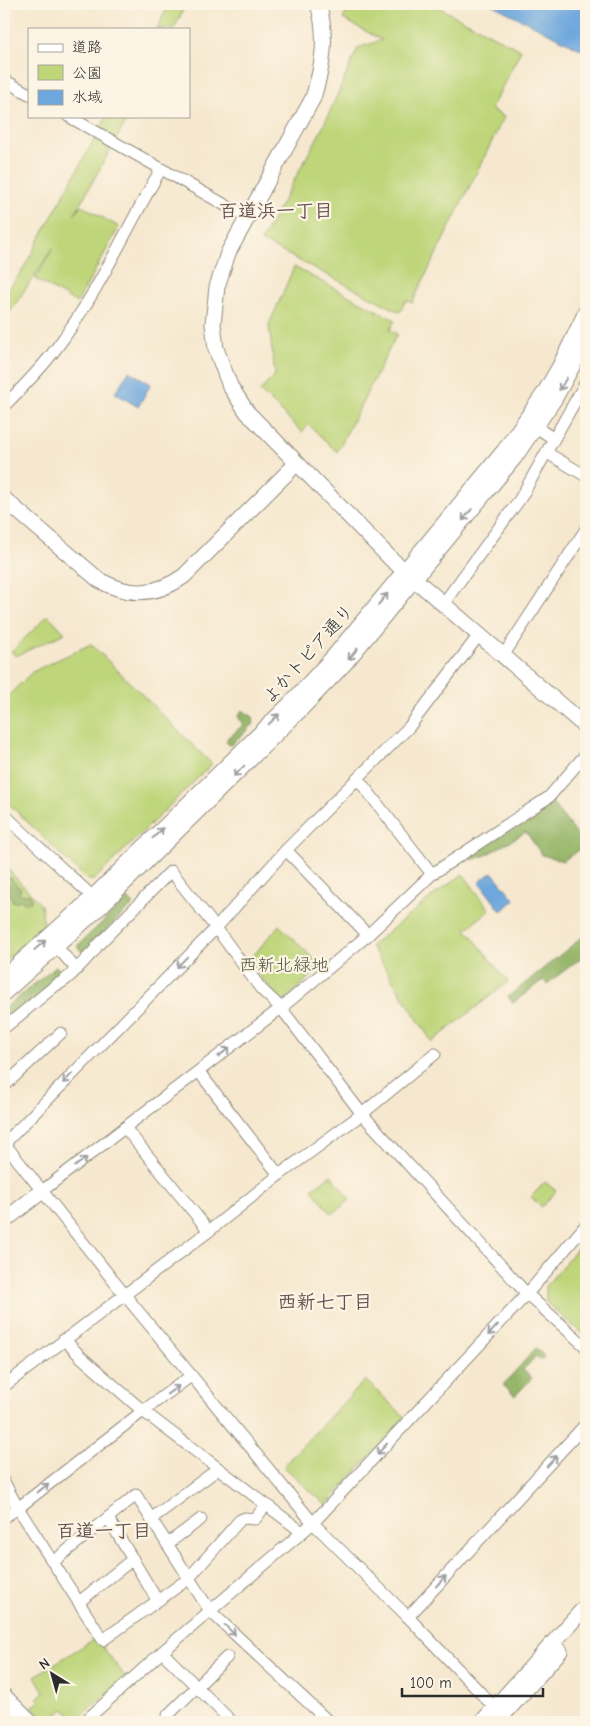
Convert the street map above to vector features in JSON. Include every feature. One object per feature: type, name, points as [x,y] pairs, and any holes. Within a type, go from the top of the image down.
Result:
[{"type":"street","points":[[318,4],[324,37],[323,64],[309,107],[228,253],[216,287],[213,324],[216,349],[225,376],[242,404],[297,463],[410,576],[586,727]]},
{"type":"street","points":[[4,80],[28,93]]},
{"type":"street","points":[[72,118],[248,218]]},
{"type":"street","points":[[4,406],[38,370],[78,317],[161,169]]},
{"type":"street","name":"よかトピア通り","points":[[4,994],[57,947],[298,712],[346,662],[526,420],[560,366],[586,312]]},
{"type":"street","name":"よかトピア通り","points":[[4,977],[93,897],[290,704],[410,576],[514,458],[560,390],[586,341]]},
{"type":"street","points":[[443,604],[520,500],[586,382]]},
{"type":"street","points":[[536,427],[551,437],[555,436]]},
{"type":"street","points":[[547,453],[586,476]]},
{"type":"street","points":[[4,499],[99,580],[115,588],[140,592],[164,588],[184,576],[297,463]]},
{"type":"street","points":[[503,656],[586,529]]},
{"type":"street","points":[[479,635],[409,727],[286,850],[216,928],[4,1143],[124,1294],[313,1523],[408,1617],[501,1717]]},
{"type":"street","points":[[4,1221],[281,1008],[368,935],[432,874],[549,797],[586,754]]},
{"type":"street","points":[[358,779],[432,874]]},
{"type":"street","points":[[4,814],[41,851],[62,867],[93,897]]},
{"type":"street","points":[[286,850],[368,935]]},
{"type":"street","points":[[4,1028],[76,969],[171,871],[261,989],[281,1008],[362,1114],[527,1294],[586,1347]]},
{"type":"street","points":[[57,947],[76,969]]},
{"type":"street","points":[[4,1086],[61,1033]]},
{"type":"street","points":[[4,1386],[209,1231],[279,1175],[362,1114],[435,1054]]},
{"type":"street","points":[[199,1072],[279,1175]]},
{"type":"street","points":[[126,1129],[209,1231]]},
{"type":"street","points":[[84,1722],[162,1652],[313,1523],[527,1294],[586,1225]]},
{"type":"street","points":[[64,1339],[81,1357],[143,1411],[302,1532]]},
{"type":"street","points":[[4,1516],[18,1508],[191,1376]]},
{"type":"street","points":[[408,1617],[586,1424]]},
{"type":"street","points":[[151,1519],[218,1469]]},
{"type":"street","points":[[4,1482],[18,1508],[103,1640],[188,1579],[240,1520],[245,1518],[255,1519],[266,1505]]},
{"type":"street","points":[[53,1562],[136,1495],[210,1612],[329,1722]]},
{"type":"street","points":[[108,1518],[157,1600]]},
{"type":"street","points":[[167,1544],[201,1519]]},
{"type":"street","points":[[79,1602],[133,1559]]},
{"type":"street","points":[[501,1717],[586,1606]]},
{"type":"street","points":[[482,1722],[501,1717],[586,1622]]},
{"type":"street","points":[[162,1652],[232,1722]]},
{"type":"street","points":[[168,1715],[227,1657]]},
{"type":"street","points":[[4,1696],[30,1722]]},
{"type":"green space","points":[[169,4],[186,4],[174,28],[157,28]]},
{"type":"green space","points":[[351,4],[432,4],[521,50],[491,109],[504,117],[412,303],[406,300],[400,312],[261,241],[323,127],[358,48],[382,40],[343,19]]},
{"type":"green space","points":[[106,118],[128,118],[74,215],[81,205],[119,227],[77,303],[35,279],[53,248],[4,321],[4,295],[22,271]]},
{"type":"green space","points":[[294,267],[395,320],[390,330],[397,334],[337,452],[309,425],[302,432],[260,391],[275,375],[269,325]]},
{"type":"green space","points":[[48,615],[65,633],[16,656],[11,652]]},
{"type":"green space","points":[[91,644],[212,764],[94,880],[87,880],[4,799],[5,699],[32,672]]},
{"type":"green space","points":[[242,710],[253,717],[254,723],[233,744],[229,745],[226,741],[229,736],[244,724],[238,717]]},
{"type":"green space","points":[[550,800],[585,845],[563,861],[542,855],[526,832],[484,856],[471,860],[469,854]]},
{"type":"green space","points":[[4,865],[41,905],[44,926],[4,962]]},
{"type":"green space","points":[[4,869],[7,877],[12,879],[21,888],[19,893],[22,895],[29,894],[31,902],[12,901],[12,897],[8,895],[8,886],[4,883]]},
{"type":"green space","points":[[463,874],[490,910],[466,929],[508,982],[432,1042],[371,946]]},
{"type":"green space","points":[[128,898],[134,904],[82,952],[77,946]]},
{"type":"green space","name":"西新北緑地","points":[[279,925],[321,966],[283,1002],[247,963]]},
{"type":"green space","points":[[586,934],[586,954],[547,984],[543,980],[513,1003],[508,997]]},
{"type":"green space","points":[[56,966],[64,974],[4,1023],[4,1009]]},
{"type":"green space","points":[[331,1175],[350,1200],[332,1214],[312,1189]]},
{"type":"green space","points":[[545,1182],[556,1191],[542,1207],[531,1197]]},
{"type":"green space","points":[[586,1238],[586,1337],[546,1302],[546,1286]]},
{"type":"green space","points":[[536,1348],[544,1356],[541,1360],[536,1356],[523,1370],[532,1378],[515,1396],[503,1385]]},
{"type":"green space","points":[[365,1380],[405,1417],[326,1505],[283,1466]]},
{"type":"green space","points":[[96,1638],[126,1678],[75,1721],[64,1709],[47,1722],[32,1707],[40,1701],[37,1698],[44,1692],[35,1676]]},
{"type":"water","points":[[491,4],[586,4],[586,52]]},
{"type":"water","points":[[129,371],[151,384],[138,407],[115,393]]},
{"type":"water","points":[[492,872],[515,900],[501,911],[479,882]]},
{"type":"district","name":"百道浜一丁目","points":[[276,210]]},
{"type":"district","name":"西新七丁目","points":[[325,1301]]},
{"type":"district","name":"百道一丁目","points":[[104,1530]]}]
